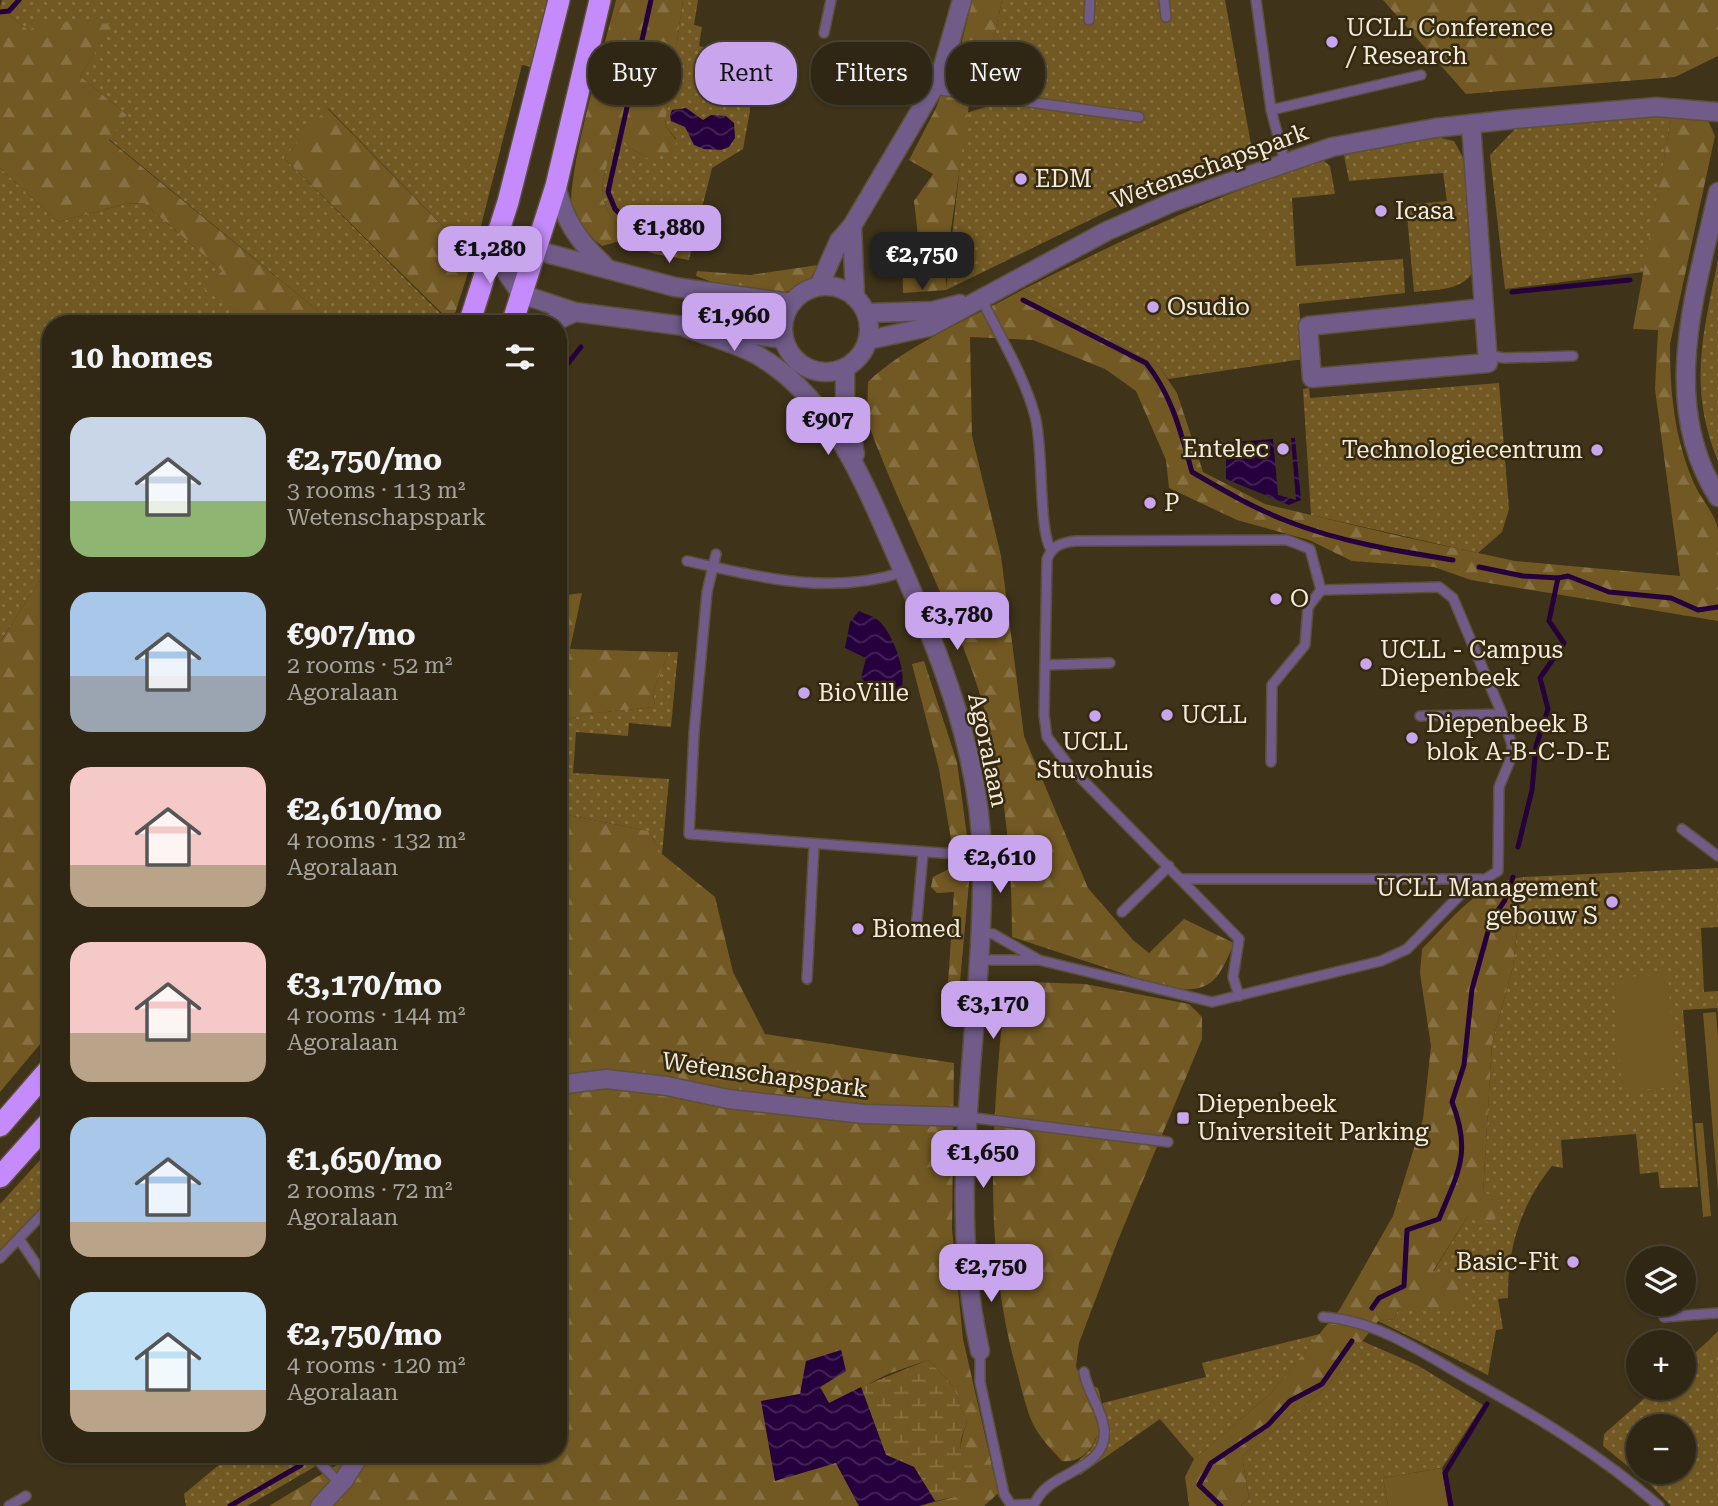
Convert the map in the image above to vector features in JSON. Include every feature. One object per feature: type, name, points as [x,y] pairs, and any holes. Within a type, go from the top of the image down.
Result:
[{"type":"highway","points":[[472,315],[494,254],[559,0]]},
{"type":"highway","points":[[515,315],[556,186],[600,0]]},
{"type":"highway","points":[[0,1126],[42,1077]]},
{"type":"highway","points":[[0,1177],[42,1130]]},
{"type":"street","points":[[819,286],[839,241],[852,226],[933,89],[942,70],[961,0]]},
{"type":"street","name":"Wetenschapspark","points":[[868,340],[929,327],[1107,231],[1173,202],[1332,147],[1472,124],[1656,107],[1718,112]]},
{"type":"street","points":[[1472,124],[1489,355],[1488,363],[1312,378],[1308,326],[1485,308]]},
{"type":"street","points":[[556,186],[565,215],[580,243],[607,267]]},
{"type":"street","points":[[1718,192],[1688,327],[1684,371],[1691,431],[1701,464],[1718,497]]},
{"type":"street","points":[[852,226],[855,296]]},
{"type":"street","points":[[784,339],[575,312],[521,294],[494,254],[535,250],[675,287],[791,303]]},
{"type":"street","points":[[819,286],[844,289],[855,296],[867,313],[868,340],[859,356],[845,368],[830,372],[813,370],[794,358],[784,339],[783,326],[791,303],[799,295],[819,286]]},
{"type":"street","name":"Wetenschapspark","points":[[867,313],[933,311],[981,298]]},
{"type":"street","points":[[567,316],[575,312]]},
{"type":"street","name":"Agoralaan","points":[[687,328],[756,354],[802,389],[830,424],[858,469],[904,572],[960,719],[982,856],[973,1066],[967,1118],[967,1264],[980,1351]]},
{"type":"street","name":"Agoralaan","points":[[845,368],[845,402],[858,469]]},
{"type":"street","name":"Agoralaan","points":[[813,370],[814,384],[830,424]]},
{"type":"street","name":"Wetenschapspark","points":[[567,1084],[606,1079],[755,1102],[864,1114],[967,1118]]},
{"type":"street","points":[[320,1506],[354,1463]]},
{"type":"lane","points":[[824,33],[831,0]]},
{"type":"lane","points":[[1089,20],[1090,0]]},
{"type":"lane","points":[[1164,0],[1166,17]]},
{"type":"lane","points":[[1256,0],[1271,110],[1285,162]]},
{"type":"lane","points":[[1271,110],[1421,75]]},
{"type":"lane","points":[[933,89],[1139,117]]},
{"type":"lane","points":[[981,298],[1026,387],[1036,418],[1042,460],[1045,534],[1051,550]]},
{"type":"lane","points":[[1489,355],[1504,358],[1573,356]]},
{"type":"lane","points":[[1239,996],[1233,977],[1239,939],[1052,747],[1047,737],[1044,715],[1047,559],[1051,550],[1063,543],[1075,541],[1287,540],[1310,549],[1321,590]]},
{"type":"lane","points":[[716,554],[707,592],[694,733],[689,834],[982,856]]},
{"type":"lane","points":[[687,561],[795,582],[848,585],[904,572]]},
{"type":"lane","points":[[979,960],[1039,960],[1212,1002],[1381,961],[1407,949],[1460,895],[1498,871],[1499,787],[1512,752],[1502,714],[1460,612],[1447,592],[1439,587],[1321,590],[1308,607],[1305,645],[1272,685],[1271,762]]},
{"type":"lane","points":[[1045,665],[1110,663]]},
{"type":"lane","points":[[1420,716],[1502,714]]},
{"type":"lane","points":[[1682,830],[1718,856]]},
{"type":"lane","points":[[807,979],[814,845]]},
{"type":"lane","points":[[916,929],[923,853]]},
{"type":"lane","points":[[1122,912],[1169,866]]},
{"type":"lane","points":[[1181,879],[1483,879]]},
{"type":"lane","points":[[980,932],[993,934],[1039,960]]},
{"type":"lane","points":[[967,1118],[1167,1142]]},
{"type":"lane","points":[[0,1258],[42,1215]]},
{"type":"lane","points":[[19,1239],[42,1273]]},
{"type":"lane","points":[[1696,1315],[1718,1313]]},
{"type":"lane","points":[[1323,1317],[1357,1323],[1435,1357],[1562,1431],[1626,1477],[1659,1506]]},
{"type":"lane","points":[[980,1351],[980,1382],[996,1462],[1004,1494],[1011,1505],[1034,1504],[1044,1490],[1087,1465],[1100,1448],[1105,1430],[1087,1390],[1084,1372]]},
{"type":"lane","points":[[320,1463],[340,1484]]},
{"type":"lane","points":[[9,1506],[26,1496]]},
{"type":"green space","points":[[2,0],[547,0],[532,67],[522,65],[473,257],[328,108],[284,158],[442,315],[323,315],[109,139],[127,115],[80,76],[113,24],[29,31],[0,7]]},
{"type":"green space","points":[[616,0],[683,0],[677,42],[605,42]]},
{"type":"green space","points":[[683,0],[698,0],[694,25],[702,27],[700,42],[695,42],[695,105],[750,105],[743,149],[712,168],[689,260],[655,254],[622,242],[629,238],[609,213],[602,192],[615,140],[650,159],[676,139],[665,125],[668,105],[681,105],[681,42],[677,42]]},
{"type":"green space","points":[[972,0],[1002,0],[993,42],[962,42]]},
{"type":"green space","points":[[1002,0],[1225,0],[1252,150],[1174,179],[946,290],[966,113],[993,105],[1045,105],[1045,42],[993,42]]},
{"type":"green space","points":[[1383,0],[1718,0],[1718,56],[1675,77],[1466,94]]},
{"type":"green space","points":[[0,7],[29,31],[40,20],[114,24],[80,76],[127,115],[109,140],[323,315],[241,315],[204,289],[222,271],[144,203],[125,204],[58,222],[0,168]]},
{"type":"green space","points":[[946,82],[946,105],[969,105],[946,264],[946,290],[903,293],[902,253],[920,254],[914,201],[933,174],[909,160]]},
{"type":"green space","points":[[589,105],[668,105],[665,125],[676,140],[676,150],[650,159],[615,140],[606,170],[603,182],[605,203],[618,225],[630,238],[602,246],[586,232],[573,215],[571,199],[579,144]]},
{"type":"green space","points":[[327,108],[473,257],[455,315],[444,315],[284,158]]},
{"type":"green space","points":[[1672,114],[1644,272],[1505,289],[1490,155],[1517,127]]},
{"type":"green space","points":[[1672,114],[1708,120],[1715,136],[1670,344],[1672,397],[1681,447],[1696,487],[1718,529],[1718,621],[1471,580],[1434,567],[1352,561],[1309,540],[1237,520],[1169,488],[1166,460],[1136,391],[1105,369],[1033,340],[970,337],[972,436],[1001,556],[1024,736],[1088,888],[1133,940],[1149,953],[1184,919],[1234,943],[1218,976],[1204,986],[1182,989],[1167,988],[1012,937],[1007,834],[990,731],[958,634],[891,482],[867,420],[868,382],[920,344],[1022,290],[1160,368],[1177,393],[1203,472],[1265,504],[1515,561],[1680,576],[1655,389],[1658,330],[1633,329]]},
{"type":"green space","points":[[1432,136],[1454,141],[1465,161],[1475,269],[1456,286],[1414,292],[1406,205],[1447,201],[1443,173],[1349,181],[1344,155]]},
{"type":"green space","points":[[1323,160],[1330,166],[1335,194],[1292,198],[1296,266],[1403,259],[1405,293],[1299,304],[1303,359],[1168,379],[1160,368],[1022,290],[1208,203]]},
{"type":"green space","points":[[0,168],[58,222],[125,204],[144,203],[222,271],[205,289],[241,315],[42,315],[42,577],[0,642]]},
{"type":"green space","points":[[1718,260],[1718,461],[1703,409],[1701,361],[1707,312]]},
{"type":"green space","points":[[818,265],[809,280],[781,293],[745,291],[696,276],[697,271],[750,275]]},
{"type":"green space","points":[[1499,383],[1509,509],[1502,532],[1478,553],[1311,515],[1303,389],[1309,388],[1310,398]]},
{"type":"green space","points":[[42,577],[42,1042],[0,1092],[0,642]]},
{"type":"green space","points":[[582,593],[570,649],[669,652],[653,692],[655,707],[586,714],[567,720],[567,595]]},
{"type":"green space","points":[[669,652],[678,652],[671,727],[629,723],[628,736],[576,732],[573,773],[669,779],[662,854],[648,831],[567,815],[567,720],[586,714],[655,707],[653,692]]},
{"type":"green space","points":[[924,661],[957,762],[968,843],[952,845],[939,769],[912,664]]},
{"type":"green space","points":[[567,815],[648,831],[662,854],[715,897],[733,972],[765,1034],[954,1063],[952,1229],[963,1339],[994,1475],[1003,1489],[984,1506],[919,1506],[958,1496],[960,1450],[967,1423],[953,1386],[928,1360],[888,1374],[829,1404],[820,1387],[845,1371],[841,1350],[800,1394],[761,1402],[836,1463],[859,1506],[269,1506],[340,1463],[567,1463]]},
{"type":"green space","points":[[953,867],[970,872],[957,1015],[946,1014],[954,892],[937,893],[931,887],[933,877]]},
{"type":"green space","points":[[1718,868],[1718,927],[1701,928],[1704,992],[1718,991],[1718,1013],[1717,1008],[1683,1010],[1698,1187],[1660,1188],[1658,1172],[1640,1174],[1636,1134],[1561,1140],[1563,1168],[1552,1166],[1532,1196],[1518,1228],[1510,1262],[1508,1298],[1498,1299],[1503,1329],[1496,1330],[1488,1375],[1378,1321],[1394,1319],[1399,1308],[1433,1272],[1468,1216],[1503,1199],[1483,1193],[1492,1043],[1513,967],[1523,877]]},
{"type":"green space","points":[[1523,877],[1513,967],[1492,1043],[1483,1193],[1504,1199],[1493,1224],[1468,1216],[1433,1271],[1465,1280],[1461,1308],[1399,1308],[1394,1319],[1378,1321],[1327,1387],[1242,1456],[1249,1498],[1241,1506],[1189,1506],[1185,1477],[1194,1459],[1270,1394],[1340,1309],[1393,1216],[1423,1119],[1431,1046],[1420,973],[1422,949],[1479,894],[1506,881]]},
{"type":"green space","points":[[1668,974],[1676,1087],[1622,1091],[1613,978]]},
{"type":"green space","points":[[1006,981],[1085,984],[1189,1004],[1202,1017],[1202,1039],[1118,1240],[1079,1343],[1076,1366],[1082,1382],[1098,1388],[1101,1411],[1097,1436],[1092,1447],[1074,1460],[1062,1461],[1046,1444],[1030,1417],[1005,1320],[998,1272],[994,1224],[994,1127]]},
{"type":"green space","points":[[1716,1012],[1718,1037],[1718,1192],[1703,1013]]},
{"type":"green space","points":[[1695,1123],[1703,1123],[1711,1216],[1703,1217]]},
{"type":"green space","points":[[42,1158],[42,1208],[0,1250],[0,1204]]},
{"type":"green space","points":[[1718,1331],[1718,1363],[1715,1364],[1708,1341]]},
{"type":"green space","points":[[1320,1334],[1270,1394],[1194,1459],[1160,1419],[1080,1475],[1073,1466],[1090,1450],[1096,1439],[1103,1403],[1206,1377],[1202,1363]]},
{"type":"green space","points":[[1362,1341],[1417,1365],[1483,1405],[1442,1468],[1383,1478],[1388,1506],[1241,1506],[1249,1498],[1242,1456],[1327,1387]]},
{"type":"green space","points":[[1708,1341],[1715,1363],[1718,1363],[1718,1506],[1671,1506],[1650,1484],[1696,1484],[1696,1414],[1627,1414],[1642,1400],[1696,1400],[1696,1352]]},
{"type":"green space","points":[[928,1360],[953,1386],[967,1423],[961,1441],[962,1451],[973,1467],[958,1496],[935,1501],[914,1467],[886,1455],[861,1387]]},
{"type":"green space","points":[[1626,1415],[1626,1465],[1603,1446],[1604,1434]]},
{"type":"green space","points":[[221,1463],[313,1463],[316,1466],[247,1506],[186,1506],[184,1494]]},
{"type":"green space","points":[[1442,1468],[1448,1506],[1388,1506],[1383,1478]]},
{"type":"water","points":[[686,108],[703,120],[711,115],[726,116],[734,123],[735,138],[729,147],[721,150],[704,149],[694,145],[685,127],[671,121],[672,110]]},
{"type":"water","points":[[1291,438],[1295,438],[1301,500],[1289,505],[1226,479],[1226,443],[1273,439],[1278,495],[1296,500]]},
{"type":"water","points":[[859,611],[877,619],[889,634],[900,662],[902,688],[880,690],[861,678],[866,658],[845,648],[850,622]]},
{"type":"water","points":[[841,1350],[846,1371],[820,1387],[829,1403],[861,1387],[886,1455],[914,1467],[935,1501],[919,1506],[859,1506],[836,1463],[775,1481],[761,1401],[800,1394],[806,1361]]},
{"type":"waterway","points":[[0,12],[9,11],[19,0]]},
{"type":"waterway","points":[[641,245],[642,237],[615,209],[608,192],[651,0]]},
{"type":"waterway","points":[[1512,292],[1630,280]]},
{"type":"waterway","points":[[1023,300],[1146,363],[1169,401],[1192,472],[1250,505],[1327,535],[1453,560]]},
{"type":"waterway","points":[[567,365],[581,347]]},
{"type":"waterway","points":[[1479,567],[1523,576],[1558,578]]},
{"type":"waterway","points":[[1518,847],[1532,790],[1536,746],[1548,709],[1540,678],[1564,643],[1549,621],[1558,578],[1568,576],[1609,592],[1671,598],[1698,610],[1718,607]]},
{"type":"waterway","points":[[1372,1308],[1379,1298],[1404,1286],[1407,1230],[1439,1219],[1457,1175],[1462,1149],[1458,1120],[1452,1102],[1464,1065],[1472,989],[1491,921],[1505,900],[1513,877]]},
{"type":"waterway","points":[[1221,1506],[1199,1485],[1211,1463],[1268,1425],[1290,1401],[1322,1384],[1352,1341]]},
{"type":"waterway","points":[[1451,1506],[1445,1473],[1487,1404]]},
{"type":"waterway","points":[[230,1506],[301,1465]]},
{"type":"place","name":"UCLL Conference / Research","points":[[1332,42]]},
{"type":"place","name":"EDM","points":[[1021,179]]},
{"type":"place","name":"Icasa","points":[[1381,211]]},
{"type":"place","name":"Osudio","points":[[1153,307]]},
{"type":"place","name":"Entelec","points":[[1283,449]]},
{"type":"place","name":"Technologiecentrum","points":[[1597,450]]},
{"type":"place","name":"P","points":[[1150,503]]},
{"type":"place","name":"O","points":[[1276,599]]},
{"type":"place","name":"UCLL - Campus Diepenbeek","points":[[1366,664]]},
{"type":"place","name":"BioVille","points":[[804,693]]},
{"type":"place","name":"UCLL","points":[[1167,715]]},
{"type":"place","name":"UCLL Stuvohuis","points":[[1095,716]]},
{"type":"place","name":"Diepenbeek B blok A-B-C-D-E","points":[[1412,738]]},
{"type":"place","name":"UCLL Management gebouw S","points":[[1612,902]]},
{"type":"place","name":"Biomed","points":[[858,929]]},
{"type":"place","name":"Diepenbeek Universiteit Parking","points":[[1183,1118]]},
{"type":"place","name":"Basic-Fit","points":[[1573,1262]]}]
